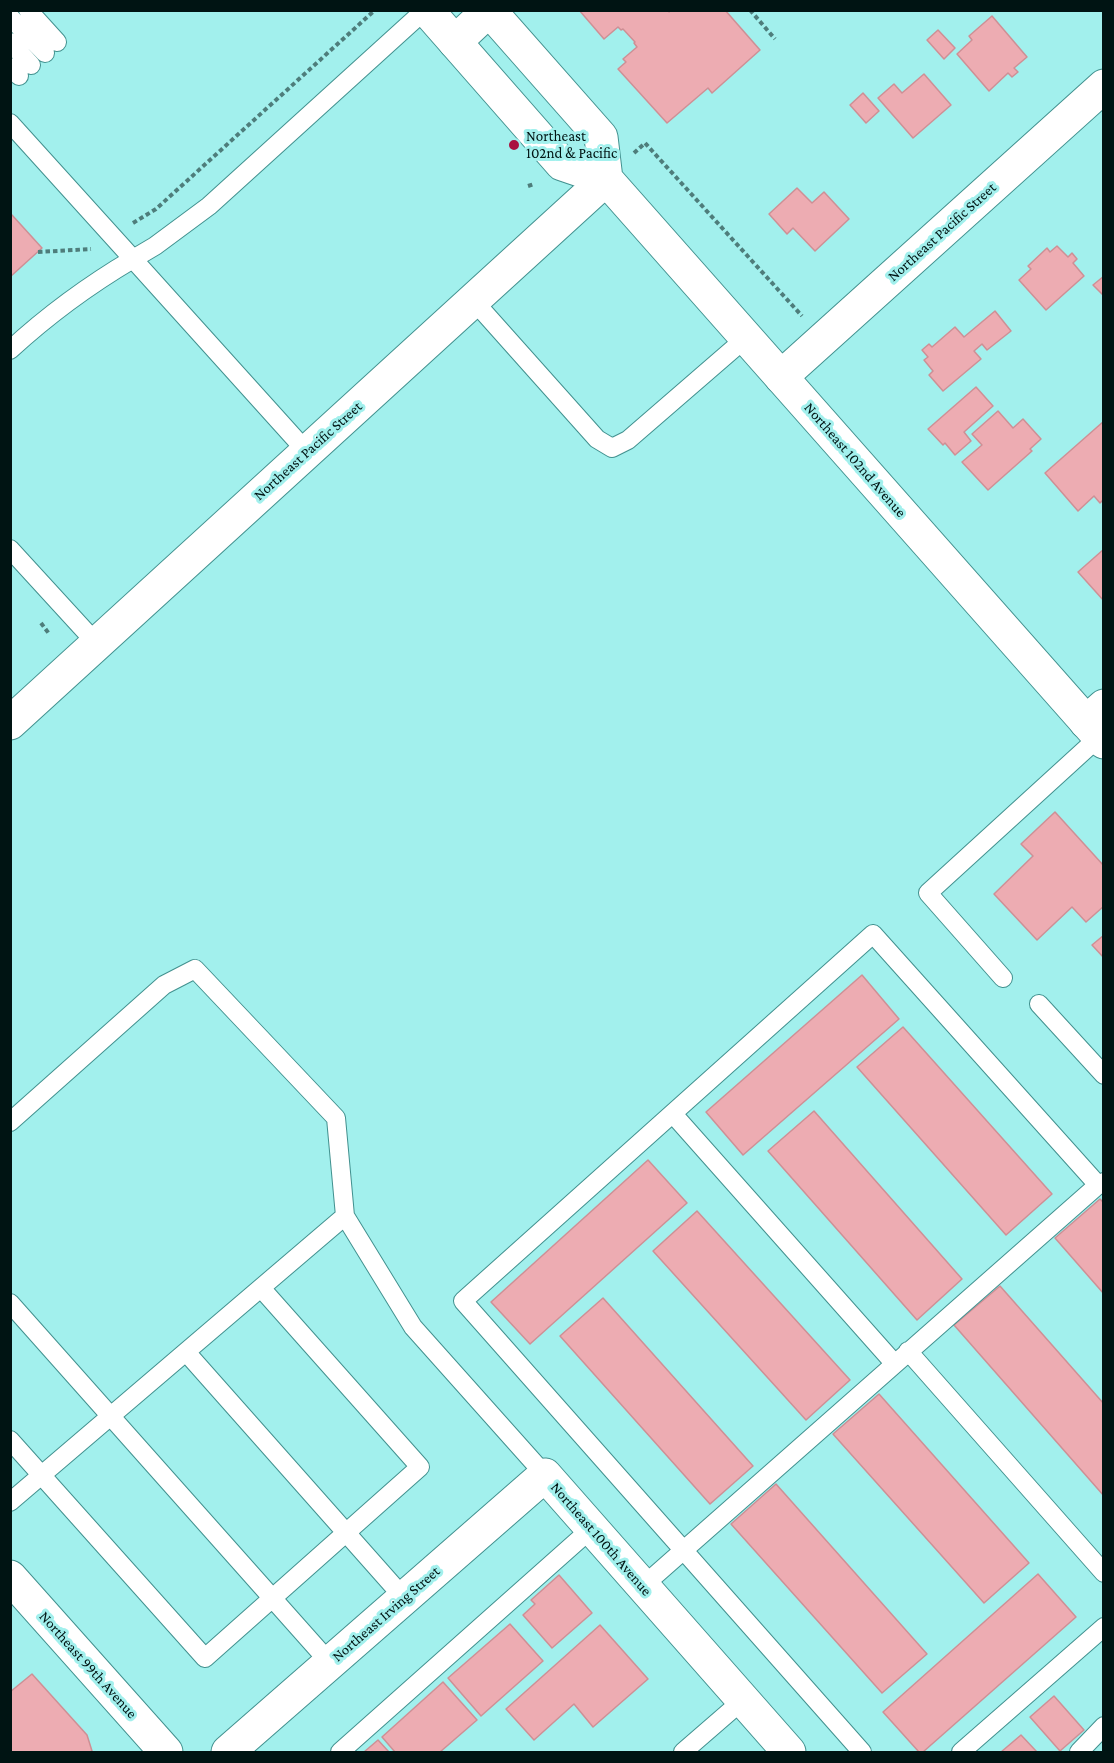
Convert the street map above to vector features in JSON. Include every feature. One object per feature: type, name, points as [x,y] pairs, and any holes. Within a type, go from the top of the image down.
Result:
[{"type":"street","name":"Northeast 102nd Avenue","points":[[426,10],[562,164],[606,179],[781,377],[1098,727]]},
{"type":"street","points":[[455,42],[489,11],[601,137],[606,179]]},
{"type":"street","name":"Northeast Pacific Street","points":[[781,377],[1104,86]]},
{"type":"street","name":"Northeast Pacific Street","points":[[10,723],[606,179]]},
{"type":"street","name":"Northeast 100th Avenue","points":[[545,1475],[789,1752]]},
{"type":"street","name":"Northeast Irving Street","points":[[228,1752],[545,1475]]},
{"type":"street","name":"Northeast 99th Avenue","points":[[10,1577],[166,1752]]},
{"type":"lane","points":[[28,10],[33,61]]},
{"type":"lane","points":[[10,350],[79,293],[155,246],[208,206],[426,10]]},
{"type":"lane","points":[[10,17],[33,61]]},
{"type":"lane","points":[[10,42],[33,61]]},
{"type":"lane","points":[[10,123],[307,452]]},
{"type":"lane","points":[[472,300],[597,440],[612,448],[628,440],[747,338]]},
{"type":"lane","points":[[10,549],[97,644]]},
{"type":"lane","points":[[1003,978],[928,893],[1098,727]]},
{"type":"lane","points":[[643,1586],[683,1550],[901,1357],[1101,1184],[873,934],[463,1301],[683,1550],[862,1752]]},
{"type":"lane","points":[[10,1122],[164,985],[195,969],[336,1118],[345,1216],[10,1502]]},
{"type":"lane","points":[[1039,1004],[1104,1075]]},
{"type":"lane","points":[[674,1114],[1104,1573]]},
{"type":"lane","name":"Northeast 100th Avenue","points":[[345,1216],[413,1327],[545,1475]]},
{"type":"lane","points":[[10,1440],[205,1658],[420,1467],[261,1288]]},
{"type":"lane","points":[[10,1303],[330,1663]]},
{"type":"lane","points":[[186,1352],[404,1598]]},
{"type":"lane","points":[[340,1752],[592,1528]]},
{"type":"lane","points":[[962,1752],[1104,1627]]},
{"type":"lane","points":[[683,1752],[743,1700]]},
{"type":"lane","points":[[1079,1752],[1104,1726]]},
{"type":"path","points":[[38,252],[94,248],[156,209],[375,10]]},
{"type":"path","points":[[750,10],[775,39]]},
{"type":"path","points":[[645,143],[804,318]]},
{"type":"path","points":[[528,186],[534,184]]},
{"type":"building","points":[[579,10],[668,10],[669,12],[671,10],[725,10],[760,50],[712,93],[708,88],[667,123],[618,69],[626,62],[623,59],[637,47],[635,42],[623,29],[618,27],[604,39]]},
{"type":"building","points":[[992,16],[1027,57],[1014,68],[1018,72],[1012,77],[1008,73],[989,91],[957,54],[972,40],[969,36]]},
{"type":"building","points":[[938,30],[955,48],[944,59],[927,40]]},
{"type":"building","points":[[924,74],[951,105],[913,138],[878,98],[894,84],[902,93]]},
{"type":"building","points":[[863,93],[879,111],[866,123],[850,105]]},
{"type":"building","points":[[797,188],[812,203],[824,192],[849,219],[815,251],[793,228],[787,234],[769,214]]},
{"type":"building","points":[[12,215],[42,248],[10,277],[10,216]]},
{"type":"building","points":[[1057,246],[1068,257],[1072,253],[1077,259],[1073,263],[1084,276],[1046,310],[1019,280],[1031,269],[1028,266],[1047,248],[1050,252]]},
{"type":"building","points":[[1104,276],[1104,296],[1093,285]]},
{"type":"building","points":[[995,311],[1011,331],[987,350],[982,344],[974,351],[981,359],[943,391],[929,375],[933,371],[924,360],[928,357],[922,350],[929,344],[932,347],[955,327],[964,337]]},
{"type":"building","points":[[976,387],[993,406],[964,432],[971,441],[955,455],[928,429]]},
{"type":"building","points":[[998,411],[1013,428],[1023,419],[1041,439],[1030,449],[1032,451],[988,490],[962,462],[982,445],[972,434]]},
{"type":"building","points":[[1104,421],[1104,499],[1100,503],[1094,496],[1078,511],[1045,473]]},
{"type":"building","points":[[1104,549],[1104,601],[1078,572]]},
{"type":"building","points":[[1055,812],[1104,866],[1104,906],[1086,922],[1072,907],[1037,940],[994,894],[1033,856],[1021,844]]},
{"type":"building","points":[[1104,935],[1104,958],[1092,945]]},
{"type":"building","points":[[862,975],[899,1019],[743,1155],[706,1112]]},
{"type":"building","points":[[903,1027],[1052,1194],[1006,1235],[857,1067]]},
{"type":"building","points":[[814,1111],[962,1279],[917,1320],[768,1151]]},
{"type":"building","points":[[648,1160],[687,1203],[530,1344],[491,1302]]},
{"type":"building","points":[[1100,1199],[1104,1203],[1104,1294],[1055,1238]]},
{"type":"building","points":[[697,1211],[850,1380],[806,1420],[653,1251]]},
{"type":"building","points":[[1000,1286],[1104,1404],[1104,1496],[954,1325]]},
{"type":"building","points":[[603,1298],[753,1466],[710,1504],[560,1336]]},
{"type":"building","points":[[879,1394],[1029,1563],[984,1603],[833,1434]]},
{"type":"building","points":[[776,1484],[927,1654],[882,1693],[731,1524]]},
{"type":"building","points":[[1038,1574],[1076,1617],[923,1752],[919,1752],[883,1712]]},
{"type":"building","points":[[559,1575],[592,1613],[552,1648],[523,1615],[535,1604],[531,1600]]},
{"type":"building","points":[[510,1624],[543,1661],[481,1716],[448,1678]]},
{"type":"building","points":[[600,1625],[648,1679],[593,1727],[574,1704],[534,1740],[506,1709]]},
{"type":"building","points":[[32,1674],[87,1735],[92,1751],[10,1752],[10,1692]]},
{"type":"building","points":[[443,1682],[477,1720],[440,1752],[395,1752],[382,1737]]},
{"type":"building","points":[[1054,1696],[1084,1730],[1060,1751],[1030,1717]]},
{"type":"building","points":[[1021,1735],[1037,1752],[1001,1752]]},
{"type":"building","points":[[378,1740],[389,1752],[364,1752]]},
{"type":"place","name":"Northeast 102nd & Pacific","points":[[514,145]]}]
